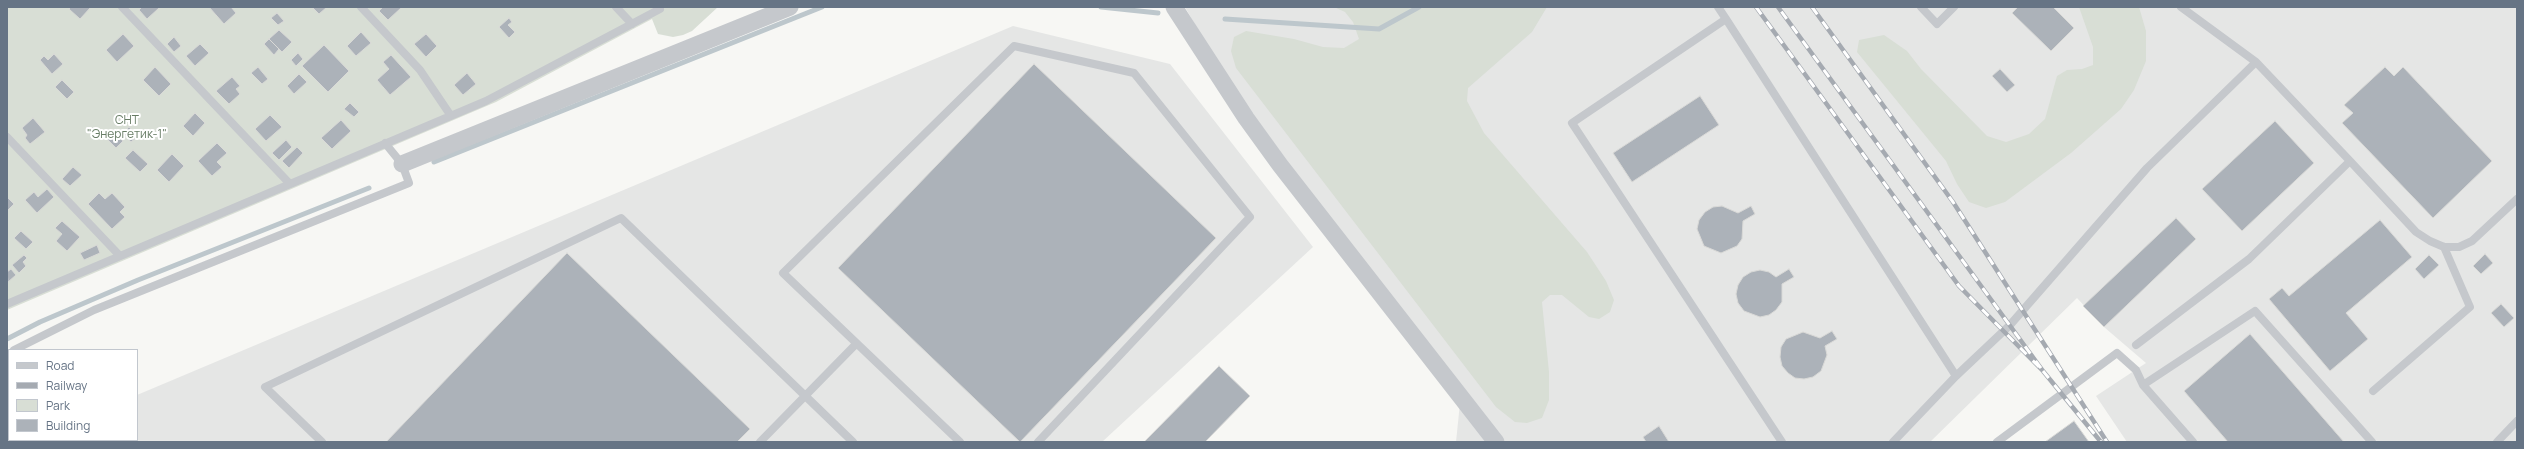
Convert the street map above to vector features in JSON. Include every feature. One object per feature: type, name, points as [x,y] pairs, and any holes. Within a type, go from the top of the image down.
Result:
[{"type":"street","points":[[402,164],[790,7]]},
{"type":"street","points":[[1174,7],[1246,118],[1276,159],[1496,442]]},
{"type":"lane","points":[[122,7],[290,184]]},
{"type":"lane","points":[[361,7],[420,70],[451,116]]},
{"type":"lane","points":[[616,7],[632,24]]},
{"type":"lane","points":[[1718,7],[1956,376]]},
{"type":"lane","points":[[1921,7],[1937,24],[1954,7]]},
{"type":"lane","points":[[2181,7],[2256,62],[2416,232],[2444,247],[2459,247],[2472,241],[2517,199]]},
{"type":"lane","points":[[7,304],[501,94],[660,9]]},
{"type":"lane","points":[[1726,19],[1572,123],[1782,442]]},
{"type":"lane","points":[[960,442],[783,273],[1014,46],[1134,73],[1250,217],[1038,442]]},
{"type":"lane","points":[[1893,442],[1956,376],[2010,325],[2147,168],[2256,62]]},
{"type":"lane","points":[[7,137],[120,256]]},
{"type":"lane","points":[[16,349],[94,310],[409,183],[402,164],[385,143]]},
{"type":"lane","points":[[2136,346],[2249,259],[2350,161]]},
{"type":"lane","points":[[322,442],[265,386],[621,218],[853,442]]},
{"type":"lane","points":[[2373,392],[2470,307],[2444,247]]},
{"type":"lane","points":[[2142,385],[2255,310],[2372,442]]},
{"type":"lane","points":[[760,442],[856,344]]},
{"type":"lane","points":[[1996,442],[2006,439],[2117,353],[2136,370],[2142,385],[2193,442]]},
{"type":"lane","points":[[2496,442],[2517,421]]},
{"type":"shaded area","points":[[1185,7],[2517,7],[2517,442],[2127,442],[2096,396],[2146,363],[2104,327],[2077,298],[1930,442],[1501,442],[1297,175],[1221,70]]},
{"type":"shaded area","points":[[1013,26],[1170,64],[1313,247],[1102,442],[7,442],[7,402],[8,441],[138,441],[138,395]]},
{"type":"shaded area","points":[[1460,403],[1490,442],[1456,442]]},
{"type":"green space","name":"СНТ \"Энергетик-1\"","points":[[7,7],[718,7],[692,31],[673,37],[658,34],[652,19],[496,102],[7,310]]},
{"type":"green space","points":[[1334,7],[1547,7],[1532,32],[1468,88],[1467,101],[1484,133],[1587,252],[1606,281],[1614,300],[1610,312],[1599,319],[1589,317],[1562,295],[1550,295],[1542,302],[1549,372],[1549,400],[1542,418],[1527,423],[1515,422],[1496,407],[1236,68],[1231,51],[1234,37],[1246,31],[1294,39],[1323,47],[1344,48],[1359,39],[1353,22],[1345,12]]},
{"type":"green space","points":[[2079,7],[2139,7],[2146,31],[2146,61],[2134,90],[2121,109],[2071,153],[2005,202],[1986,208],[1969,202],[1957,184],[1946,161],[1857,52],[1859,40],[1884,35],[1907,51],[1921,69],[1987,136],[2006,142],[2029,134],[2045,119],[2057,76],[2067,70],[2082,69],[2093,65],[2093,47]]},
{"type":"building","points":[[71,7],[91,7],[80,19],[69,9]]},
{"type":"building","points":[[142,7],[159,8],[147,19],[139,10]]},
{"type":"building","points":[[209,7],[231,7],[236,13],[224,24]]},
{"type":"building","points":[[312,7],[327,7],[319,14]]},
{"type":"building","points":[[383,7],[402,7],[388,20],[379,11]]},
{"type":"building","points":[[2018,7],[2053,7],[2074,28],[2051,51],[2012,13]]},
{"type":"building","points":[[277,13],[284,21],[278,25],[271,18]]},
{"type":"building","points":[[509,18],[512,22],[508,25],[515,32],[509,38],[499,27]]},
{"type":"building","points":[[279,30],[292,42],[282,52],[269,39]]},
{"type":"building","points":[[361,32],[371,43],[356,56],[347,46]]},
{"type":"building","points":[[123,34],[134,46],[117,62],[106,50]]},
{"type":"building","points":[[426,34],[437,46],[426,57],[414,44]]},
{"type":"building","points":[[174,37],[181,46],[174,52],[167,44]]},
{"type":"building","points":[[269,39],[279,49],[274,55],[264,44]]},
{"type":"building","points":[[200,44],[209,53],[195,66],[186,56]]},
{"type":"building","points":[[324,45],[349,71],[328,92],[302,66]]},
{"type":"building","points":[[298,53],[303,59],[296,66],[291,60]]},
{"type":"building","points":[[54,54],[63,64],[52,74],[40,60],[44,56],[48,60]]},
{"type":"building","points":[[391,55],[411,77],[390,95],[377,80],[389,69],[383,62]]},
{"type":"building","points":[[1034,64],[1216,238],[1020,442],[838,268]]},
{"type":"building","points":[[155,67],[171,84],[159,96],[143,80]]},
{"type":"building","points":[[258,67],[268,79],[262,84],[251,73]]},
{"type":"building","points":[[2385,67],[2394,76],[2403,67],[2492,161],[2433,218],[2342,123],[2353,113],[2344,105]]},
{"type":"building","points":[[2000,69],[2015,85],[2007,92],[1992,76]]},
{"type":"building","points":[[467,73],[476,84],[463,95],[454,85]]},
{"type":"building","points":[[299,74],[307,82],[294,94],[287,86]]},
{"type":"building","points":[[232,77],[240,86],[236,89],[240,94],[229,104],[216,91]]},
{"type":"building","points":[[62,80],[74,92],[67,99],[55,87]]},
{"type":"building","points":[[1700,96],[1719,125],[1632,182],[1613,153]]},
{"type":"building","points":[[350,103],[359,112],[354,117],[344,109]]},
{"type":"building","points":[[195,113],[205,123],[193,136],[183,126]]},
{"type":"building","points":[[270,115],[282,127],[266,141],[255,129]]},
{"type":"building","points":[[33,118],[45,132],[30,144],[25,138],[27,135],[22,128]]},
{"type":"building","points":[[341,120],[351,131],[332,149],[321,138]]},
{"type":"building","points":[[2275,121],[2314,163],[2242,231],[2202,189]]},
{"type":"building","points":[[129,127],[138,136],[131,142],[123,133]]},
{"type":"building","points":[[112,131],[123,141],[116,148],[106,138]]},
{"type":"building","points":[[286,140],[292,147],[279,160],[272,153]]},
{"type":"building","points":[[217,143],[227,153],[217,162],[222,167],[212,176],[198,161]]},
{"type":"building","points":[[297,147],[303,153],[289,168],[282,161]]},
{"type":"building","points":[[133,150],[148,164],[140,172],[125,158]]},
{"type":"building","points":[[172,154],[184,166],[169,182],[157,170]]},
{"type":"building","points":[[73,167],[82,175],[70,186],[62,179]]},
{"type":"building","points":[[47,189],[54,197],[37,213],[25,200],[34,192],[38,197]]},
{"type":"building","points":[[99,193],[105,199],[112,193],[125,207],[120,212],[125,217],[112,229],[88,204]]},
{"type":"building","points":[[8,198],[14,204],[7,211],[7,199]]},
{"type":"building","points":[[1722,206],[1738,213],[1751,206],[1755,214],[1743,221],[1742,239],[1737,246],[1721,253],[1704,246],[1697,229],[1699,220],[1705,212],[1713,207]]},
{"type":"building","points":[[2176,218],[2196,239],[2104,327],[2083,306]]},
{"type":"building","points":[[2380,220],[2412,257],[2346,313],[2368,339],[2330,371],[2269,299],[2282,288],[2289,296]]},
{"type":"building","points":[[62,221],[80,237],[67,251],[56,241],[62,234],[55,228]]},
{"type":"building","points":[[21,231],[33,242],[26,249],[14,238]]},
{"type":"building","points":[[97,245],[100,253],[84,260],[80,253]]},
{"type":"building","points":[[567,253],[750,429],[737,442],[386,442]]},
{"type":"building","points":[[2485,254],[2493,263],[2481,274],[2473,266]]},
{"type":"building","points":[[24,255],[27,258],[23,262],[26,266],[19,273],[12,265]]},
{"type":"building","points":[[2429,255],[2439,265],[2424,279],[2415,269]]},
{"type":"building","points":[[11,269],[16,275],[8,282],[7,272]]},
{"type":"building","points":[[1789,269],[1794,277],[1782,284],[1782,302],[1776,310],[1769,315],[1760,317],[1744,311],[1738,303],[1736,294],[1738,285],[1743,277],[1751,272],[1760,270],[1769,272],[1776,277]]},
{"type":"building","points":[[2501,304],[2514,318],[2504,327],[2491,313]]},
{"type":"building","points":[[1832,331],[1837,339],[1825,346],[1827,355],[1821,371],[1813,377],[1804,379],[1795,378],[1782,366],[1780,357],[1781,347],[1786,339],[1803,332],[1820,338]]},
{"type":"building","points":[[2250,334],[2344,442],[2228,442],[2184,391]]},
{"type":"building","points":[[1219,366],[1250,396],[1205,442],[1144,442]]},
{"type":"building","points":[[2074,421],[2089,442],[2045,442]]},
{"type":"building","points":[[1659,426],[1669,442],[1646,442],[1643,437]]},
{"type":"waterway","points":[[434,162],[822,7]]},
{"type":"waterway","points":[[1101,7],[1158,13]]},
{"type":"waterway","points":[[1225,19],[1379,29],[1419,7]]},
{"type":"waterway","points":[[7,339],[40,322],[138,280],[369,188]]},
{"type":"railway","points":[[1756,7],[1959,286],[2043,371],[1778,7]]},
{"type":"railway","points":[[1812,7],[1953,202],[2107,442]]},
{"type":"railway","points":[[2043,371],[2101,442]]}]
